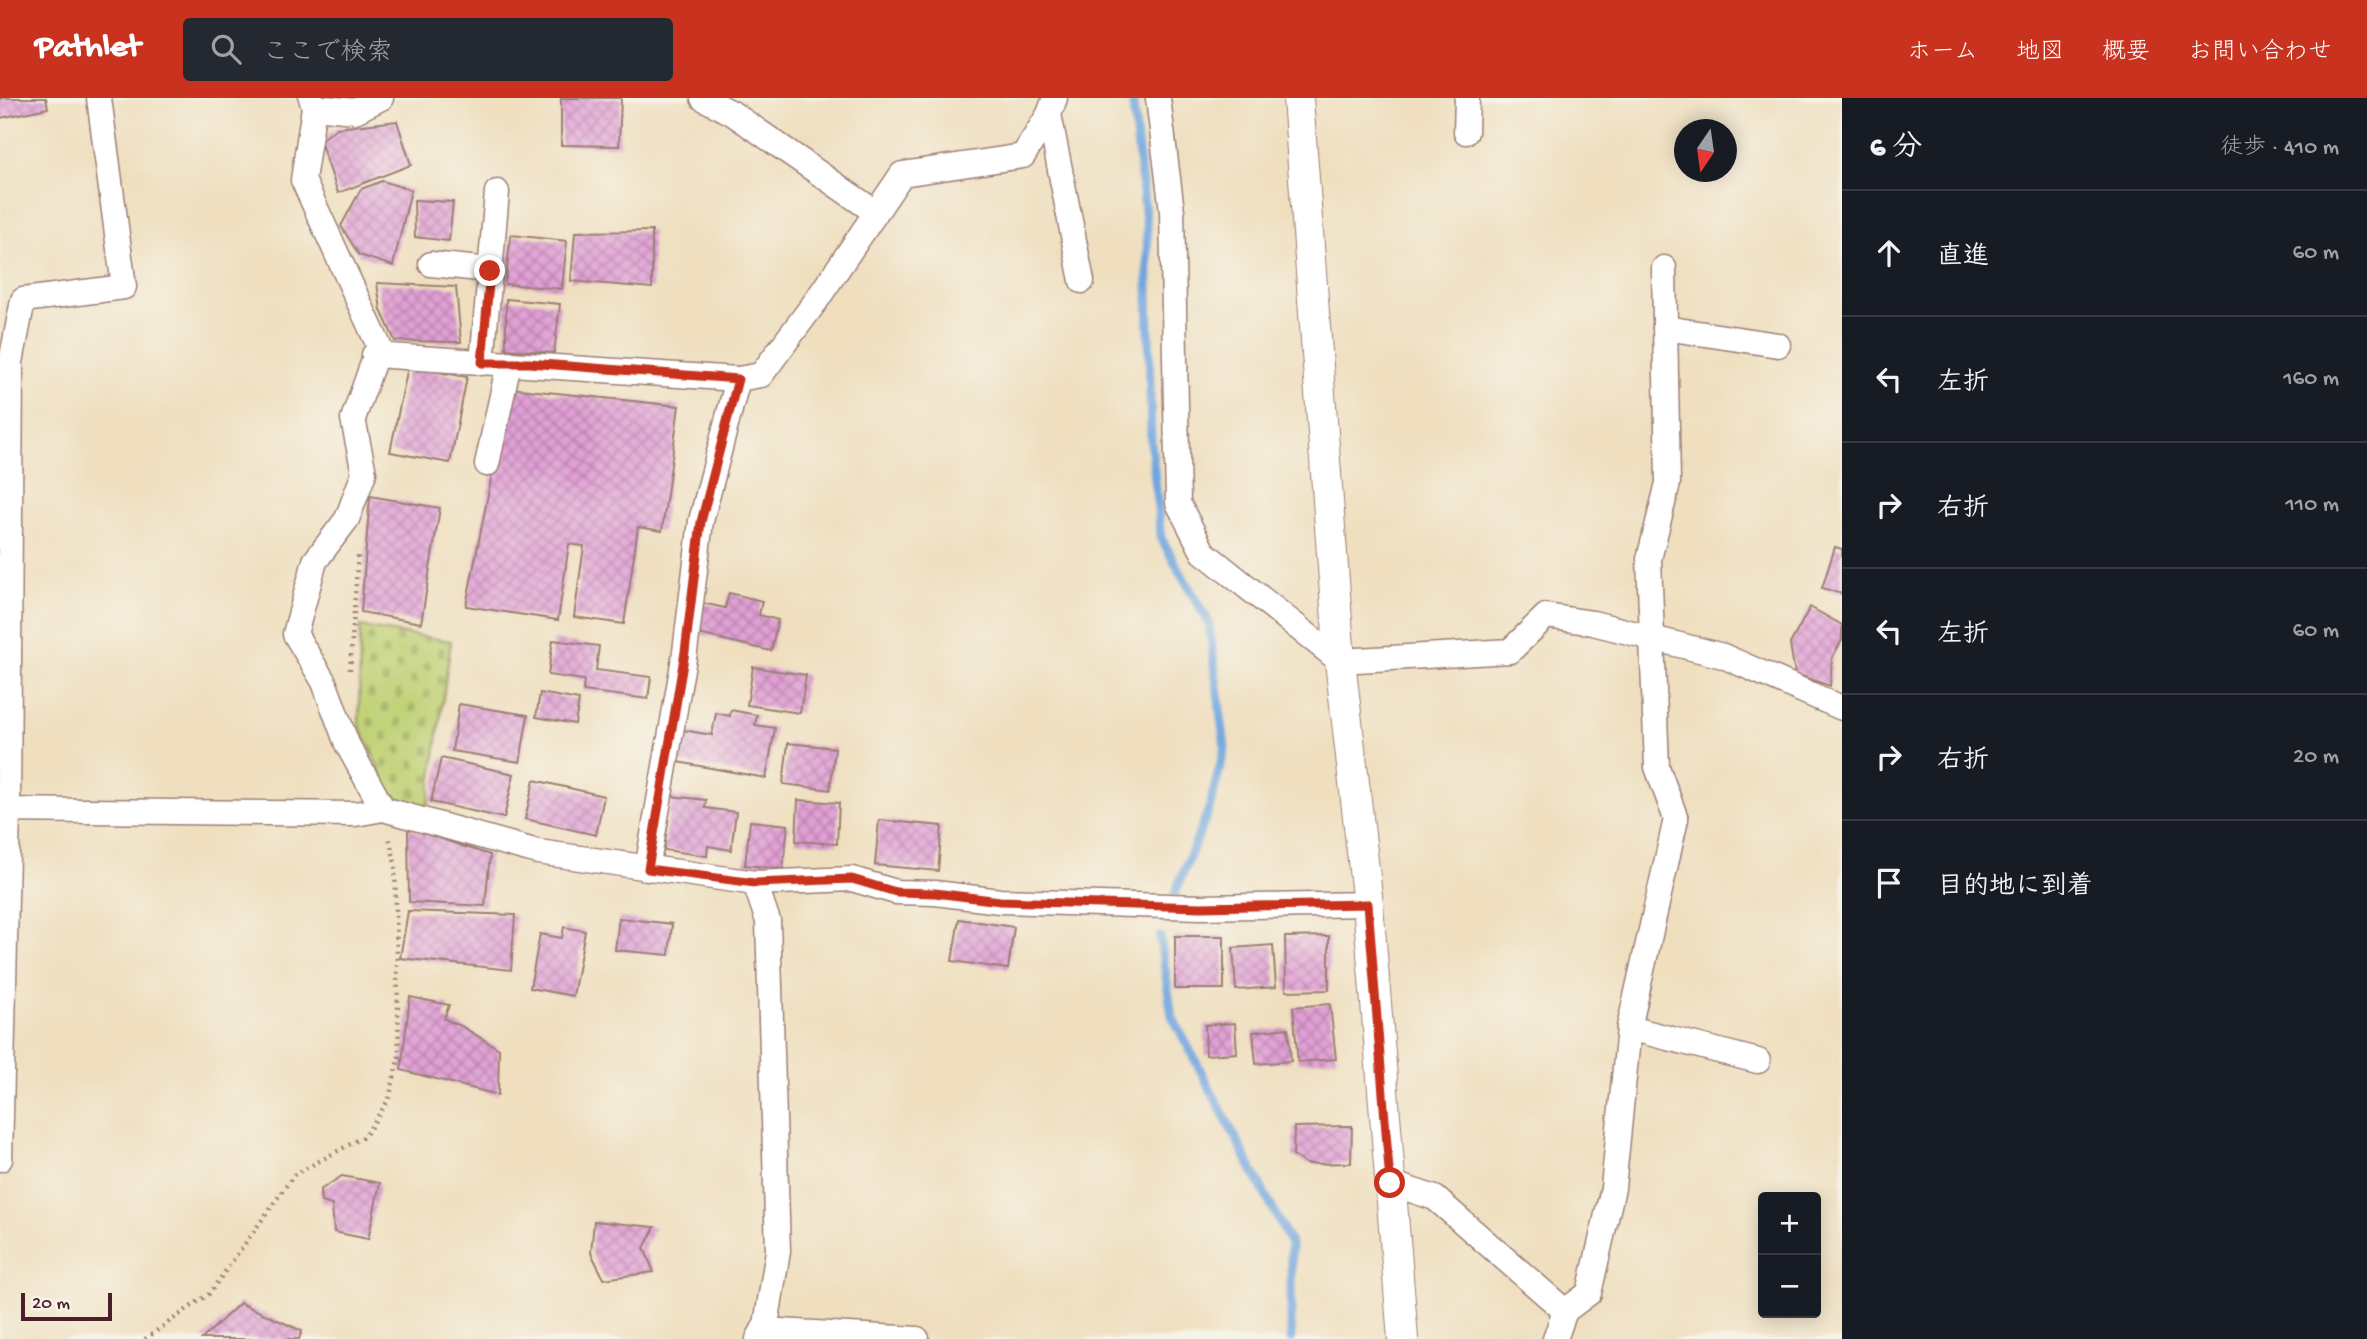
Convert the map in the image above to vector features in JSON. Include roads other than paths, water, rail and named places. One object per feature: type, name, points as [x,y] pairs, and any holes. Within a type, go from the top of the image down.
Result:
[{"type":"street","points":[[0,1159],[11,362],[23,300],[124,287],[99,98]]},
{"type":"street","points":[[381,98],[355,111],[313,103],[303,180],[379,346],[354,419],[364,473],[346,519],[315,561],[295,634],[324,682],[347,744],[383,809]]},
{"type":"street","points":[[703,98],[732,113],[874,212]]},
{"type":"street","points":[[1158,98],[1172,211],[1178,503],[1203,552],[1340,661],[1510,651],[1546,617],[1593,623],[1654,641],[1723,656],[1842,708]]},
{"type":"street","points":[[1298,98],[1340,661],[1368,904],[1403,1339]]},
{"type":"street","points":[[1466,132],[1467,98]]},
{"type":"street","points":[[374,355],[738,379],[761,375],[816,301],[902,174],[1023,156],[1052,106]]},
{"type":"street","points":[[1052,106],[1082,281]]},
{"type":"street","points":[[482,363],[497,192]]},
{"type":"street","points":[[431,264],[490,271]]},
{"type":"street","points":[[1555,1339],[1565,1311],[1589,1293],[1613,1188],[1629,1028],[1676,819],[1657,767],[1649,559],[1668,483],[1664,268]]},
{"type":"street","points":[[1665,328],[1778,345]]},
{"type":"street","points":[[487,464],[509,363]]},
{"type":"street","points":[[648,869],[685,652],[701,522],[738,379]]},
{"type":"street","points":[[4,810],[355,814],[383,809],[538,852],[755,883],[852,879],[896,892],[1013,901],[1201,907],[1368,904]]},
{"type":"street","points":[[755,883],[768,921],[778,1251],[761,1335],[916,1339]]},
{"type":"street","points":[[1629,1028],[1758,1061]]},
{"type":"street","points":[[1390,1183],[1435,1198],[1565,1311]]},
{"type":"waterway","points":[[1132,98],[1147,228],[1151,441],[1161,538],[1209,623],[1225,748],[1209,809],[1175,893]]},
{"type":"waterway","points":[[1160,937],[1172,1016],[1291,1244],[1291,1339]]}]
